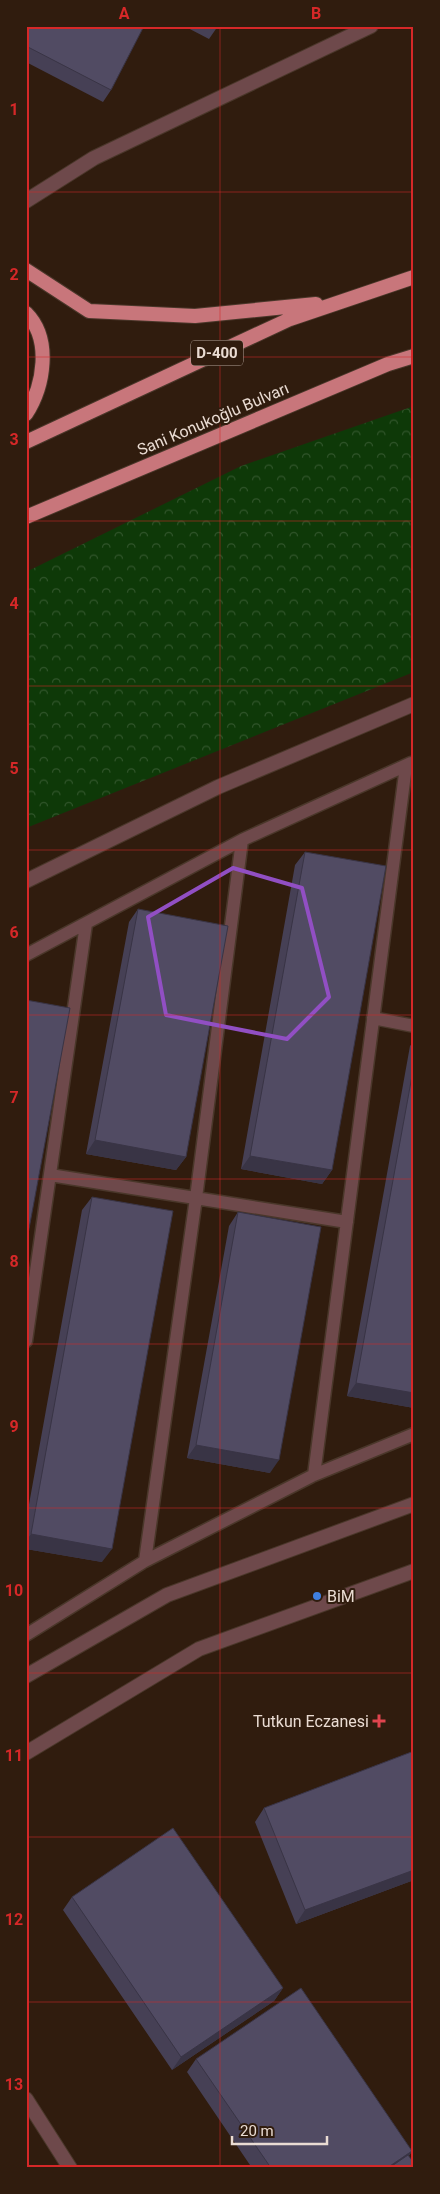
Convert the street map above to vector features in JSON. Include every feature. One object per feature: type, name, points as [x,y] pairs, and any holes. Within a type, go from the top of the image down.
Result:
[{"type":"highway","points":[[26,270],[89,311],[195,316],[340,302]]},
{"type":"highway","name":"D-400","points":[[26,442],[290,319],[414,277]]},
{"type":"highway","points":[[26,313],[33,320],[42,347],[42,373],[35,401],[26,414]]},
{"type":"highway","name":"Sani Konukoğlu Bulvarı","points":[[26,517],[388,364],[414,356]]},
{"type":"street","points":[[26,201],[94,158],[371,26]]},
{"type":"street","points":[[26,882],[218,787],[414,704]]},
{"type":"street","points":[[26,1676],[167,1595],[414,1504]]},
{"type":"street","points":[[26,1753],[199,1649],[414,1572]]},
{"type":"street","points":[[26,2099],[70,2168]]},
{"type":"lane","points":[[26,955],[242,840],[410,764]]},
{"type":"lane","points":[[314,1475],[373,1018],[410,764]]},
{"type":"lane","points":[[145,1561],[196,1198],[242,840]]},
{"type":"lane","points":[[27,1336],[86,924]]},
{"type":"lane","points":[[373,1018],[414,1026]]},
{"type":"lane","points":[[50,1175],[347,1222]]},
{"type":"lane","points":[[26,1634],[145,1561],[314,1475],[414,1434]]},
{"type":"highlighted area","points":[[233,868],[302,888],[329,997],[287,1039],[166,1015],[148,917]]},
{"type":"green space","points":[[414,406],[414,672],[26,828],[26,572],[241,466]]},
{"type":"building","points":[[26,26],[144,26],[111,90],[26,46]]},
{"type":"building","points":[[305,852],[386,866],[332,1170],[250,1156]]},
{"type":"building","points":[[138,909],[228,926],[186,1157],[95,1140]]},
{"type":"building","points":[[26,1000],[70,1008],[26,1245]]},
{"type":"building","points":[[414,1065],[414,1393],[356,1383]]},
{"type":"building","points":[[92,1197],[173,1211],[112,1549],[31,1534]]},
{"type":"building","points":[[238,1212],[321,1227],[279,1460],[196,1445]]},
{"type":"building","points":[[414,1751],[414,1870],[305,1910],[264,1808]]},
{"type":"building","points":[[173,1828],[283,1988],[181,2057],[72,1897]]},
{"type":"building","points":[[301,1988],[412,2151],[387,2168],[271,2168],[196,2059]]},
{"type":"building","points":[[408,2155],[414,2163],[414,2168],[389,2168]]},
{"type":"place","name":"BiM","points":[[317,1596]]},
{"type":"place","name":"Tutkun Eczanesi","points":[[379,1721]]}]
